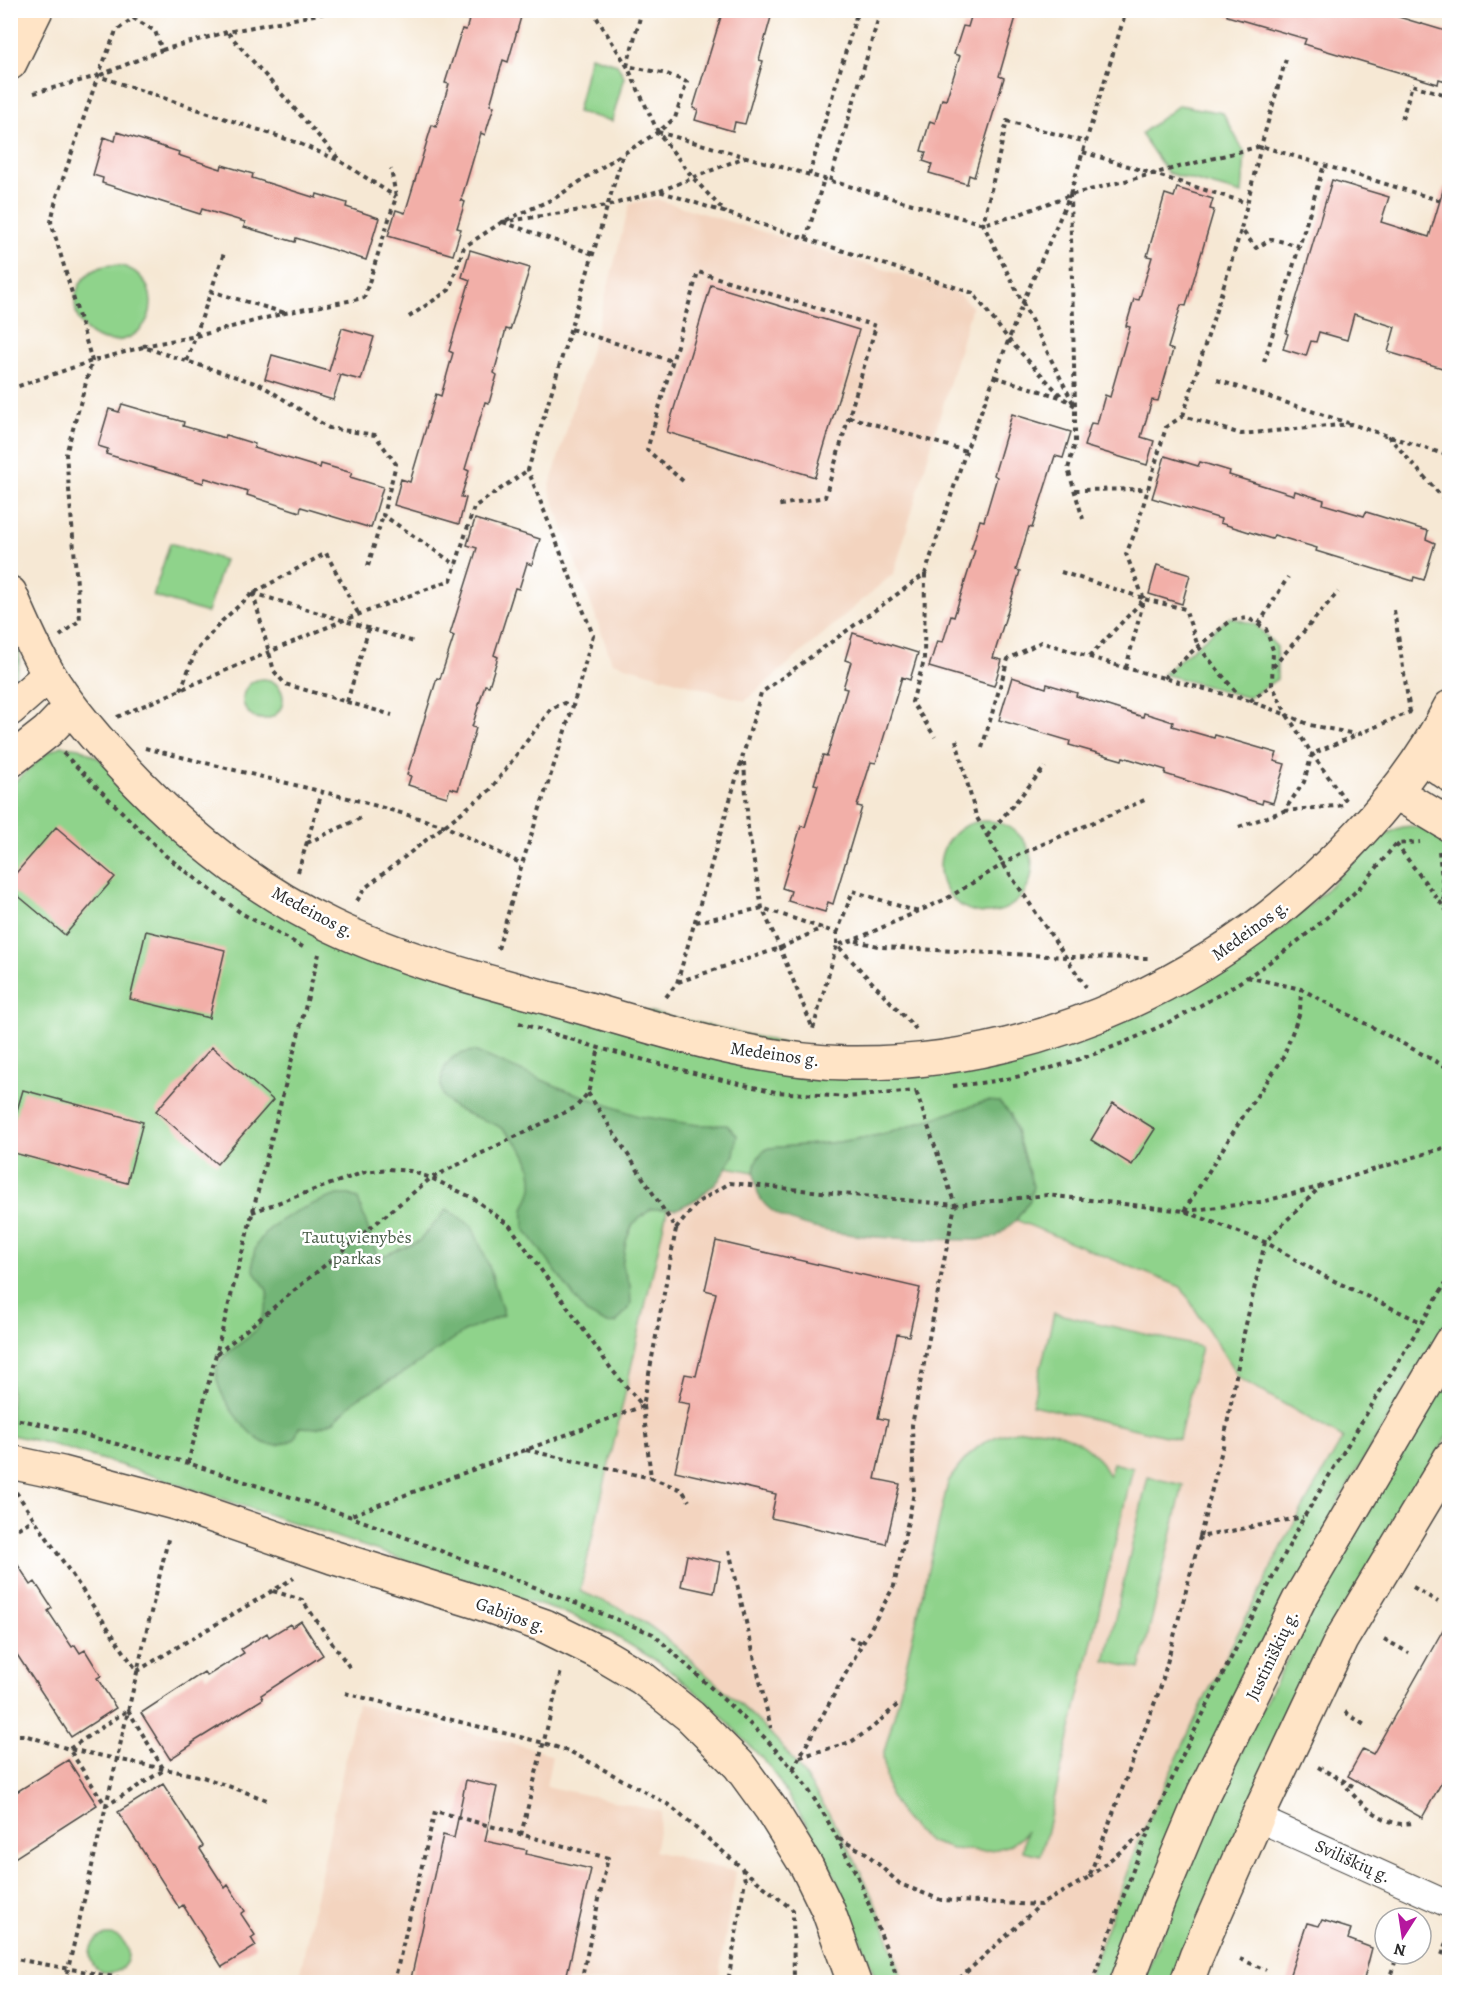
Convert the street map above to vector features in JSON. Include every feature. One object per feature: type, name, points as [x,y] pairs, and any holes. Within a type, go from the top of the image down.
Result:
[{"type":"street","points":[[10,63],[36,10]]},
{"type":"street","name":"Medeinos g.","points":[[10,593],[32,645],[49,675],[71,707],[146,792],[188,830],[240,870],[330,926],[392,951],[489,982],[717,1046],[792,1058],[835,1062],[896,1061],[1001,1046],[1052,1033],[1137,1000],[1175,981],[1214,957],[1288,903],[1327,869],[1395,792],[1422,756],[1449,707]]},
{"type":"street","points":[[10,709],[49,675]]},
{"type":"street","points":[[10,761],[47,732],[71,707]]},
{"type":"street","points":[[1422,756],[1449,775]]},
{"type":"street","points":[[1395,792],[1437,837]]},
{"type":"street","name":"Justiniškių g.","points":[[1127,1983],[1204,1792],[1299,1600],[1449,1342]]},
{"type":"street","points":[[1187,1983],[1196,1957],[1257,1818],[1341,1640],[1449,1458]]},
{"type":"street","name":"Gabijos g.","points":[[13,1477],[62,1473],[175,1503],[545,1626],[598,1652],[642,1678],[690,1716],[739,1765],[771,1809],[807,1868],[828,1910],[854,1983]]},
{"type":"street","name":"Sviliškių g.","points":[[1257,1818],[1449,1905]]},
{"type":"path","points":[[34,93],[98,76],[162,50],[227,32],[340,10]]},
{"type":"path","points":[[592,10],[627,66],[658,132],[693,178],[727,213]]},
{"type":"path","points":[[627,66],[642,10]]},
{"type":"path","points":[[809,175],[858,10]]},
{"type":"path","points":[[830,181],[881,10]]},
{"type":"path","points":[[935,737],[912,702],[924,661],[925,574],[966,451],[1023,302],[1070,195],[1126,11]]},
{"type":"path","points":[[62,635],[81,620],[66,454],[92,361],[51,222],[56,199],[98,76],[116,31],[133,18],[155,31],[162,50]]},
{"type":"path","points":[[227,32],[340,160]]},
{"type":"path","points":[[1126,668],[1144,599],[1126,554],[1136,530],[1166,426],[1183,416],[1241,229],[1261,146],[1286,59]]},
{"type":"path","points":[[409,317],[449,290],[464,248],[502,222],[555,198],[658,132],[675,118],[687,82],[667,74],[627,66]]},
{"type":"path","points":[[98,76],[298,143],[340,160],[396,198]]},
{"type":"path","points":[[1402,119],[1412,85],[1449,96]]},
{"type":"path","points":[[1075,406],[983,224],[1007,121],[1086,142]]},
{"type":"path","points":[[658,132],[983,224],[1012,217],[1070,195],[1261,146],[1448,203]]},
{"type":"path","points":[[1083,152],[1247,203]]},
{"type":"path","points":[[498,949],[522,864],[573,706],[592,635],[528,470],[623,154]]},
{"type":"path","points":[[502,222],[608,206],[659,191],[745,157]]},
{"type":"path","points":[[1264,362],[1324,165]]},
{"type":"path","points":[[10,389],[92,361],[142,347],[197,336],[285,313],[364,298],[396,198],[391,169]]},
{"type":"path","points":[[806,239],[824,179]]},
{"type":"path","points":[[659,191],[973,293],[1009,340],[1063,398],[1075,406]]},
{"type":"path","points":[[1070,195],[1076,443],[1068,469],[1083,519]]},
{"type":"path","points":[[502,222],[593,254]]},
{"type":"path","points":[[1241,229],[1256,248],[1272,239],[1299,246]]},
{"type":"path","points":[[187,361],[224,253]]},
{"type":"path","points":[[682,481],[647,450],[698,272],[876,326],[825,497],[775,506]]},
{"type":"path","points":[[210,291],[285,313]]},
{"type":"path","points":[[571,329],[672,361]]},
{"type":"path","points":[[142,347],[261,384],[329,428],[375,435],[396,464],[368,566]]},
{"type":"path","points":[[995,376],[1063,398]]},
{"type":"path","points":[[1217,380],[1449,456]]},
{"type":"path","points":[[1183,416],[1241,434],[1351,424]]},
{"type":"path","points":[[849,417],[966,451]]},
{"type":"path","points":[[1387,436],[1449,506]]},
{"type":"path","points":[[117,717],[344,620],[451,580],[474,507],[528,470]]},
{"type":"path","points":[[1075,490],[1148,489]]},
{"type":"path","points":[[383,515],[456,565]]},
{"type":"path","points":[[181,691],[195,652],[222,621],[253,593],[326,553],[359,615]]},
{"type":"path","points":[[1061,572],[1144,599],[1185,609],[1198,646],[1242,699]]},
{"type":"path","points":[[666,997],[677,983],[761,693],[925,574]]},
{"type":"path","points":[[1259,624],[1288,577]]},
{"type":"path","points":[[1273,667],[1338,592]]},
{"type":"path","points":[[253,593],[414,642]]},
{"type":"path","points":[[253,593],[268,654],[274,671],[285,684],[392,715]]},
{"type":"path","points":[[1088,657],[1144,599]]},
{"type":"path","points":[[1394,610],[1410,712]]},
{"type":"path","points":[[1163,678],[1198,646],[1232,620],[1248,618],[1259,624],[1266,629],[1273,650],[1272,685],[1287,715],[1311,754],[1349,805],[1354,808]]},
{"type":"path","points":[[347,702],[369,628]]},
{"type":"path","points":[[982,748],[1008,659],[1041,642],[1126,668],[1250,701],[1310,725],[1354,734]]},
{"type":"path","points":[[1250,701],[1272,685]]},
{"type":"path","points":[[357,901],[365,888],[490,789],[551,709],[564,703],[573,706]]},
{"type":"path","points":[[1311,754],[1410,712],[1416,715]]},
{"type":"path","points":[[47,732],[62,752],[166,856],[241,913],[329,958]]},
{"type":"path","points":[[956,740],[976,816],[1003,864],[1087,988]]},
{"type":"path","points":[[144,748],[360,801],[445,826],[522,864]]},
{"type":"path","points":[[1284,811],[1304,782],[1311,754]]},
{"type":"path","points":[[743,757],[748,828],[762,908],[813,1029],[837,945],[837,933],[853,891],[918,912]]},
{"type":"path","points":[[987,836],[1045,767]]},
{"type":"path","points":[[298,872],[322,792]]},
{"type":"path","points":[[837,945],[854,940],[946,899],[1020,854],[1147,799]]},
{"type":"path","points":[[1239,827],[1284,811],[1349,805]]},
{"type":"path","points":[[307,844],[363,817]]},
{"type":"path","points":[[950,1087],[1007,1079],[1094,1054],[1168,1024],[1246,977],[1310,933],[1357,890],[1396,844],[1437,837],[1445,907]]},
{"type":"path","points":[[1390,839],[1449,915]]},
{"type":"path","points":[[696,922],[762,908],[837,933]]},
{"type":"path","points":[[677,983],[780,948],[822,928]]},
{"type":"path","points":[[854,940],[882,947],[1066,957],[1152,958]]},
{"type":"path","points":[[837,945],[916,1029]]},
{"type":"path","points":[[188,1462],[319,954]]},
{"type":"path","points":[[1246,977],[1301,989],[1449,1069]]},
{"type":"path","points":[[1184,1211],[1249,1107],[1282,1060],[1300,1012],[1301,989]]},
{"type":"path","points":[[514,1021],[599,1048],[776,1092],[847,1097],[927,1090]]},
{"type":"path","points":[[216,1354],[430,1178],[576,1107],[588,1093],[599,1048]]},
{"type":"path","points":[[793,1769],[894,1587],[914,1493],[912,1425],[956,1204],[916,1091]]},
{"type":"path","points":[[588,1093],[676,1229]]},
{"type":"path","points":[[651,1479],[643,1406],[676,1229],[698,1202],[730,1183],[956,1204],[1047,1196],[1184,1211],[1262,1202],[1449,1146]]},
{"type":"path","points":[[252,1212],[365,1172],[388,1169],[410,1171],[473,1198],[510,1226],[612,1370],[643,1406]]},
{"type":"path","points":[[1089,1877],[1161,1686],[1224,1446],[1244,1333],[1265,1242],[1321,1186]]},
{"type":"path","points":[[1184,1211],[1265,1242],[1326,1277],[1421,1322]]},
{"type":"path","points":[[349,1516],[643,1406]]},
{"type":"path","points":[[525,1450],[651,1479],[682,1490],[689,1501]]},
{"type":"path","points":[[13,1477],[34,1519],[137,1671]]},
{"type":"path","points":[[1200,1537],[1304,1517]]},
{"type":"path","points":[[10,1533],[34,1519]]},
{"type":"path","points":[[65,1983],[169,1535]]},
{"type":"path","points":[[729,1550],[771,1728]]},
{"type":"path","points":[[137,1671],[294,1578]]},
{"type":"path","points":[[1413,1587],[1438,1602]]},
{"type":"path","points":[[272,1591],[302,1600],[350,1668]]},
{"type":"path","points":[[849,1637],[862,1643]]},
{"type":"path","points":[[1384,1639],[1409,1653]]},
{"type":"path","points":[[521,1834],[561,1671]]},
{"type":"path","points":[[345,1693],[544,1743],[571,1752],[669,1805],[793,1910],[794,1983]]},
{"type":"path","points":[[799,1757],[851,1742],[872,1728],[897,1705]]},
{"type":"path","points":[[69,1749],[128,1710]]},
{"type":"path","points":[[128,1710],[164,1770]]},
{"type":"path","points":[[1345,1712],[1366,1726]]},
{"type":"path","points":[[10,1735],[24,1735],[69,1749],[202,1778],[267,1800]]},
{"type":"path","points":[[69,1749],[106,1806]]},
{"type":"path","points":[[1318,1767],[1353,1786]]},
{"type":"path","points":[[106,1806],[164,1770]]},
{"type":"path","points":[[1342,1780],[1352,1795],[1375,1812],[1396,1824],[1415,1823]]},
{"type":"path","points":[[394,1983],[435,1811],[608,1858],[582,1983]]},
{"type":"path","points":[[951,1983],[960,1978],[1040,1905],[1089,1877],[1151,1826]]},
{"type":"path","points":[[837,1839],[866,1853],[900,1884],[941,1900],[1040,1905]]},
{"type":"path","points":[[728,1983],[745,1880],[742,1868]]},
{"type":"path","points":[[1442,1955],[1449,1935]]},
{"type":"path","points":[[10,1958],[142,1983]]},
{"type":"path","points":[[1240,1959],[1266,1970]]},
{"type":"path","points":[[1388,1983],[1394,1966]]},
{"type":"shaded area","points":[[656,199],[954,291],[972,306],[894,573],[745,701],[612,662],[549,489],[595,335],[630,203]]},
{"type":"shaded area","points":[[727,1167],[754,1172],[759,1196],[996,1237],[1016,1220],[1181,1287],[1239,1378],[1343,1439],[1292,1527],[1203,1702],[1137,1845],[1087,1982],[903,1982],[895,1953],[860,1871],[821,1801],[780,1745],[745,1709],[676,1647],[637,1617],[580,1591],[667,1210],[677,1209],[719,1180]]},
{"type":"shaded area","points":[[357,1704],[542,1751],[552,1756],[546,1786],[662,1812],[654,1851],[736,1872],[718,1982],[298,1982]]},
{"type":"green space","points":[[590,56],[617,64],[624,77],[612,121],[577,112]]},
{"type":"green space","points":[[1179,105],[1223,113],[1245,154],[1242,194],[1168,173],[1141,134]]},
{"type":"green space","points":[[113,265],[127,268],[140,276],[148,289],[151,303],[148,317],[140,330],[127,338],[113,341],[99,338],[86,330],[78,317],[75,303],[78,289],[86,276],[99,268]]},
{"type":"green space","points":[[170,543],[224,560],[207,613],[153,596]]},
{"type":"green space","points":[[1230,617],[1256,625],[1277,647],[1277,679],[1249,698],[1163,674]]},
{"type":"green space","points":[[10,622],[19,653],[16,675],[11,684]]},
{"type":"green space","points":[[263,679],[271,680],[277,685],[282,691],[282,707],[277,713],[271,718],[263,719],[255,718],[249,713],[244,707],[243,699],[244,691],[249,685],[255,680]]},
{"type":"green space","name":"Tautų vienybės parkas","points":[[62,746],[80,748],[98,758],[318,933],[917,1075],[1244,954],[1303,911],[1355,860],[1392,831],[1403,827],[1416,827],[1427,830],[1449,843],[1449,1317],[1340,1499],[1113,1982],[1087,1982],[1137,1845],[1203,1702],[1292,1527],[1343,1438],[1239,1378],[1181,1287],[1016,1220],[1030,1200],[987,1101],[885,1134],[839,1142],[769,1148],[758,1158],[754,1172],[727,1167],[734,1155],[698,1125],[694,1125],[667,1210],[580,1591],[631,1614],[665,1638],[764,1727],[801,1771],[854,1858],[894,1952],[903,1982],[877,1982],[838,1883],[812,1833],[770,1767],[711,1705],[665,1666],[612,1634],[573,1616],[120,1465],[47,1443],[11,1435],[10,786],[48,752]]},
{"type":"green space","points":[[986,821],[1003,825],[1018,835],[1028,850],[1032,867],[1028,884],[1018,899],[1003,909],[986,913],[969,909],[954,899],[944,884],[940,867],[944,850],[954,835],[969,825]]},
{"type":"green space","points":[[474,1051],[561,1088],[638,1116],[698,1125],[727,1125],[737,1135],[734,1155],[719,1180],[697,1199],[677,1209],[651,1209],[633,1224],[626,1241],[622,1266],[630,1285],[631,1305],[616,1323],[607,1324],[586,1313],[524,1228],[524,1210],[532,1184],[529,1164],[522,1149],[498,1126],[457,1109],[443,1095],[441,1085],[443,1072],[448,1062],[459,1054]]},
{"type":"green space","points":[[987,1101],[999,1102],[1011,1115],[1033,1186],[1030,1200],[1016,1220],[996,1237],[978,1240],[894,1238],[826,1231],[797,1223],[773,1212],[759,1196],[755,1164],[761,1153],[769,1148],[839,1142],[885,1134]]},
{"type":"green space","points":[[338,1195],[350,1195],[358,1199],[378,1258],[419,1241],[447,1209],[472,1226],[489,1266],[504,1315],[464,1332],[405,1372],[358,1398],[334,1421],[317,1428],[299,1427],[295,1439],[280,1444],[264,1443],[248,1430],[225,1400],[217,1378],[217,1369],[225,1356],[258,1327],[262,1319],[268,1297],[263,1283],[254,1270],[254,1255],[259,1242],[268,1230],[281,1220]]},
{"type":"green space","points":[[1054,1313],[1201,1347],[1179,1439],[1032,1405]]},
{"type":"green space","points":[[1449,1378],[1449,1434],[1379,1549],[1176,1982],[1143,1982],[1186,1873],[1254,1724],[1335,1566]]},
{"type":"green space","points":[[1035,1429],[1060,1434],[1083,1445],[1096,1456],[1109,1476],[1113,1463],[1133,1468],[1041,1855],[1022,1851],[1026,1831],[1021,1838],[1010,1845],[997,1849],[982,1851],[952,1849],[930,1842],[906,1821],[889,1795],[883,1756],[897,1705],[948,1482],[974,1450],[984,1443],[1006,1433]]},
{"type":"green space","points":[[1148,1477],[1183,1485],[1140,1669],[1105,1661]]},
{"type":"green space","points":[[109,1935],[123,1940],[128,1954],[123,1968],[109,1973],[95,1968],[90,1954],[95,1940]]},
{"type":"building","points":[[472,10],[523,10],[508,62],[503,60],[490,105],[494,106],[485,135],[481,133],[461,200],[465,202],[457,228],[461,229],[453,255],[388,236],[396,210],[405,213],[432,125],[436,127],[449,84],[445,83],[462,29],[466,30]]},
{"type":"building","points":[[723,10],[773,10],[759,60],[763,61],[745,124],[735,122],[733,131],[695,120],[698,110],[693,108]]},
{"type":"building","points":[[973,10],[1018,10],[999,76],[1004,78],[974,177],[969,175],[967,184],[929,173],[932,164],[923,161],[926,152],[921,151],[930,121],[935,123],[942,99],[946,100],[960,56],[954,54],[963,26],[968,27]]},
{"type":"building","points":[[1227,10],[1394,10],[1392,15],[1449,32],[1449,82],[1439,79],[1438,84],[1304,44],[1306,39],[1227,16]]},
{"type":"building","points":[[117,132],[179,152],[178,155],[221,169],[222,165],[253,174],[252,178],[316,198],[317,194],[347,203],[346,207],[379,218],[366,260],[296,238],[295,242],[244,227],[245,222],[202,209],[200,214],[102,183],[103,178],[93,175],[104,137],[115,141]]},
{"type":"building","points":[[1332,180],[1389,197],[1381,222],[1429,237],[1444,187],[1449,188],[1449,370],[1388,352],[1395,327],[1354,314],[1347,340],[1319,332],[1316,342],[1311,341],[1306,356],[1283,349]]},
{"type":"building","points":[[1177,188],[1213,199],[1210,209],[1214,210],[1186,306],[1181,305],[1168,348],[1173,350],[1158,401],[1152,400],[1141,437],[1154,441],[1147,465],[1084,446],[1091,423],[1097,424],[1105,395],[1110,397],[1130,327],[1126,326],[1134,299],[1139,300],[1152,257],[1147,256],[1165,194],[1174,197]]},
{"type":"building","points":[[470,250],[530,268],[510,330],[506,329],[494,373],[497,375],[489,403],[485,402],[465,469],[469,471],[461,497],[466,498],[459,524],[394,505],[401,479],[410,482],[436,394],[441,396],[453,353],[449,351],[470,280],[462,277]]},
{"type":"building","points":[[711,285],[859,330],[815,477],[667,432]]},
{"type":"building","points":[[342,328],[374,337],[361,380],[341,375],[333,400],[265,379],[272,355],[329,371]]},
{"type":"building","points":[[122,404],[184,422],[183,426],[255,444],[254,448],[320,468],[321,464],[352,473],[350,477],[383,487],[371,528],[301,507],[300,512],[247,495],[248,491],[205,478],[203,483],[106,454],[108,449],[98,446],[109,409],[119,412]]},
{"type":"building","points":[[1012,414],[1071,432],[1063,458],[1055,456],[1032,528],[1029,527],[1016,570],[1020,571],[993,658],[1002,660],[994,686],[929,667],[937,641],[943,642],[951,616],[954,617],[975,550],[971,549],[980,520],[984,521],[997,477],[994,475]]},
{"type":"building","points":[[1165,456],[1198,466],[1200,462],[1230,471],[1229,475],[1294,495],[1295,491],[1324,500],[1323,504],[1364,516],[1366,512],[1428,531],[1426,539],[1435,543],[1424,580],[1414,577],[1413,581],[1316,551],[1317,548],[1274,535],[1272,539],[1220,523],[1221,519],[1152,498]]},
{"type":"building","points":[[475,519],[540,539],[532,565],[527,563],[519,589],[515,588],[494,655],[498,657],[489,686],[485,685],[472,727],[476,728],[458,790],[450,788],[447,797],[408,785],[411,776],[407,775],[437,678],[440,679],[454,636],[450,634],[477,548],[467,545]]},
{"type":"building","points":[[1157,565],[1190,575],[1182,604],[1149,594]]},
{"type":"building","points":[[853,633],[918,653],[910,680],[902,677],[876,763],[871,762],[857,806],[862,807],[833,904],[828,902],[825,912],[788,901],[791,891],[782,888],[801,826],[805,827],[818,785],[814,784],[823,755],[827,756],[847,689],[843,688],[851,662],[845,660]]},
{"type":"building","points":[[1012,677],[1046,688],[1047,684],[1077,693],[1076,696],[1143,717],[1144,713],[1173,722],[1172,726],[1214,738],[1215,735],[1277,753],[1274,761],[1285,764],[1273,803],[1263,800],[1262,804],[1165,774],[1166,770],[1123,757],[1122,760],[1069,745],[1070,741],[999,720]]},
{"type":"building","points":[[56,827],[115,877],[65,935],[10,889],[10,880]]},
{"type":"building","points":[[146,931],[225,950],[209,1018],[130,999]]},
{"type":"building","points":[[212,1047],[273,1100],[217,1164],[156,1111]]},
{"type":"building","points":[[23,1090],[143,1122],[127,1183],[10,1152],[10,1134]]},
{"type":"building","points":[[1113,1103],[1155,1129],[1132,1165],[1091,1140]]},
{"type":"building","points":[[716,1241],[920,1288],[909,1336],[897,1334],[878,1418],[888,1420],[875,1479],[900,1484],[886,1544],[771,1518],[776,1494],[675,1471],[690,1404],[678,1402],[685,1374],[696,1376],[716,1293],[705,1290]]},
{"type":"building","points":[[10,1553],[31,1585],[35,1582],[52,1608],[48,1611],[72,1647],[75,1645],[80,1653],[85,1650],[101,1676],[97,1678],[116,1708],[71,1737],[10,1644]]},
{"type":"building","points":[[687,1555],[720,1562],[714,1593],[681,1586]]},
{"type":"building","points":[[1449,1619],[1449,1769],[1422,1818],[1348,1776],[1363,1749],[1373,1754]]},
{"type":"building","points":[[301,1621],[323,1655],[261,1695],[263,1699],[170,1759],[141,1713],[204,1672],[207,1676],[244,1653],[241,1649],[267,1633],[269,1637],[290,1624],[292,1627]]},
{"type":"building","points":[[68,1760],[97,1805],[10,1861],[10,1796]]},
{"type":"building","points":[[466,1780],[497,1787],[485,1841],[527,1850],[526,1854],[591,1869],[565,1983],[410,1983],[443,1835],[454,1838]]},
{"type":"building","points":[[163,1784],[203,1846],[200,1849],[225,1888],[228,1885],[245,1911],[241,1914],[255,1935],[251,1938],[256,1946],[222,1967],[183,1905],[179,1908],[118,1812]]},
{"type":"building","points":[[1322,1920],[1351,1929],[1348,1939],[1372,1948],[1363,1983],[1287,1983],[1307,1923],[1319,1926]]}]
